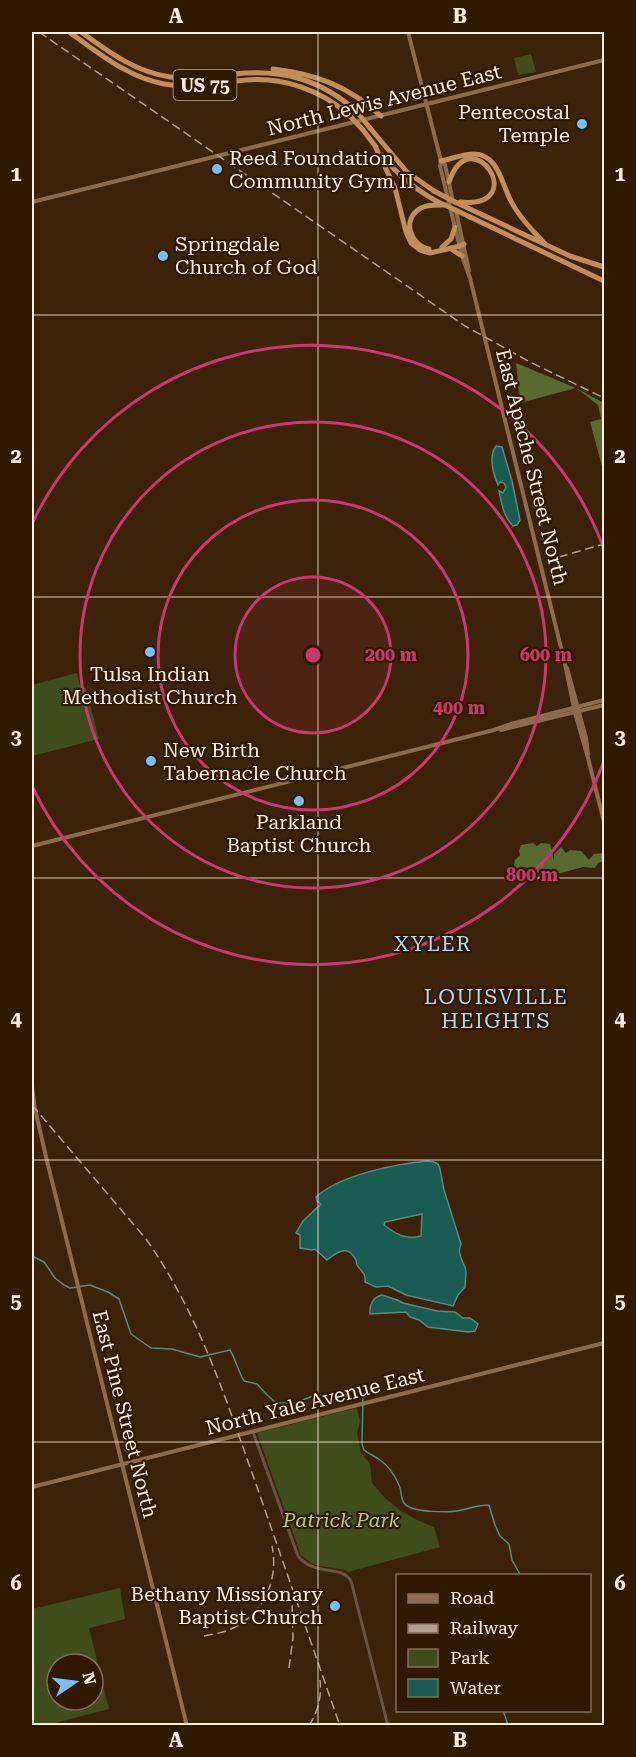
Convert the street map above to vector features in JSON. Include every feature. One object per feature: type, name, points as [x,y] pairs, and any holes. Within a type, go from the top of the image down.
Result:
[{"type":"highway","name":"US 75","points":[[69,32],[115,64],[146,79],[162,83],[185,86],[256,80],[281,82],[313,91],[348,114],[391,166],[407,182],[436,203],[445,205],[576,268],[604,279]]},
{"type":"highway","name":"US 75","points":[[81,32],[126,62],[154,74],[186,79],[261,72],[296,77],[326,89],[357,112],[407,172],[434,191],[570,256],[604,267]]},
{"type":"highway","points":[[236,74],[271,69],[319,78],[345,89],[381,116]]},
{"type":"highway","points":[[375,146],[392,182],[411,243],[428,253],[461,245]]},
{"type":"highway","points":[[441,161],[475,154],[489,159],[497,168],[517,212],[546,245]]},
{"type":"highway","points":[[449,182],[456,167],[465,161],[477,160],[489,168],[494,181],[491,192],[480,202],[467,205]]},
{"type":"highway","points":[[436,203],[417,211],[411,220],[410,230],[415,241],[422,247],[432,249],[461,245]]},
{"type":"highway","points":[[442,248],[451,239],[455,226]]},
{"type":"highway","points":[[449,249],[462,256]]},
{"type":"main road","name":"East Apache Street North","points":[[408,32],[604,822]]},
{"type":"main road","name":"North Lewis Avenue East","points":[[32,202],[604,60]]},
{"type":"main road","name":"East Apache Street North","points":[[441,161],[445,165],[462,256],[470,278]]},
{"type":"main road","points":[[32,846],[494,730],[512,728],[604,700]]},
{"type":"main road","points":[[576,710],[604,705]]},
{"type":"main road","name":"East Pine Street North","points":[[32,1086],[35,1109]]},
{"type":"main road","name":"East Pine Street North","points":[[32,1100],[187,1725]]},
{"type":"main road","name":"North Yale Avenue East","points":[[32,1487],[604,1342]]},
{"type":"street","points":[[253,1432],[298,1556],[304,1563],[316,1569],[345,1573],[350,1578],[388,1725]]},
{"type":"green space","points":[[531,54],[536,72],[518,75],[514,58]]},
{"type":"green space","points":[[516,363],[576,388],[520,403]]},
{"type":"green space","points":[[576,388],[604,403],[604,466],[602,466],[590,422],[601,419],[598,405]]},
{"type":"green space","points":[[77,673],[80,686],[86,688],[99,739],[32,756],[32,685]]},
{"type":"green space","points":[[533,843],[537,846],[541,843],[550,844],[554,861],[554,854],[561,847],[566,853],[570,850],[581,851],[589,860],[594,854],[604,853],[604,861],[598,863],[595,868],[583,867],[532,881],[534,877],[545,875],[547,872],[532,872],[531,869],[524,867],[521,868],[522,871],[515,873],[513,870],[515,860],[520,855],[521,845]]},
{"type":"green space","name":"Patrick Park","points":[[357,1408],[360,1421],[357,1433],[361,1453],[370,1464],[372,1483],[400,1510],[434,1527],[440,1547],[348,1572],[314,1565],[301,1555],[257,1433]]},
{"type":"green space","points":[[120,1588],[125,1619],[89,1628],[95,1652],[45,1652],[45,1712],[97,1712],[47,1725],[32,1725],[32,1609]]},
{"type":"green space","points":[[105,1693],[109,1709],[105,1710]]},
{"type":"water","points":[[496,446],[502,447],[512,481],[520,520],[517,525],[513,526],[505,514],[499,491],[503,493],[506,487],[500,482],[498,485],[493,470],[492,455]]},
{"type":"water","points":[[427,1161],[438,1164],[461,1244],[460,1255],[466,1272],[465,1287],[453,1306],[406,1295],[388,1286],[376,1287],[365,1282],[364,1274],[350,1252],[338,1252],[327,1260],[315,1249],[300,1248],[300,1235],[296,1233],[303,1221],[321,1204],[316,1197],[326,1189],[368,1172]],"holes":[[[422,1214],[421,1236],[401,1235],[384,1225],[385,1222]]]},
{"type":"water","points":[[382,1295],[403,1303],[437,1311],[455,1312],[478,1324],[475,1331],[468,1332],[428,1327],[410,1317],[406,1312],[370,1314],[372,1302]]},
{"type":"waterway","points":[[32,1256],[44,1262],[55,1278],[70,1288],[90,1285],[119,1299],[131,1334],[151,1348],[172,1349],[200,1357],[230,1350],[244,1381],[257,1384],[276,1403],[294,1403],[316,1395],[331,1395],[348,1388],[356,1388],[363,1394],[362,1444],[364,1450],[383,1462],[391,1471],[400,1487],[404,1503],[414,1509],[440,1512],[489,1505],[495,1525],[500,1536],[509,1544],[512,1560],[520,1574]]},
{"type":"waterway","points":[[504,1712],[508,1725],[513,1726]]},
{"type":"railway","points":[[39,32],[465,326],[530,362],[604,398]]},
{"type":"railway","points":[[559,557],[604,544]]},
{"type":"railway","points":[[32,1105],[146,1239],[182,1298],[222,1389],[340,1726]]},
{"type":"railway","points":[[204,1636],[231,1629],[243,1623],[260,1605],[271,1583],[274,1559],[272,1546]]},
{"type":"railway","points":[[289,1668],[293,1638],[292,1599]]},
{"type":"railway","points":[[309,1726],[319,1704],[320,1680]]},
{"type":"place","name":"Pentecostal Temple","points":[[582,124]]},
{"type":"place","name":"Reed Foundation Community Gym II","points":[[217,169]]},
{"type":"place","name":"Springdale Church of God","points":[[163,256]]},
{"type":"place","name":"Tulsa Indian Methodist Church","points":[[150,652]]},
{"type":"place","name":"New Birth Tabernacle Church","points":[[151,761]]},
{"type":"place","name":"Parkland Baptist Church","points":[[299,801]]},
{"type":"place","name":"Bethany Missionary Baptist Church","points":[[335,1606]]},
{"type":"district","name":"XYLER","points":[[433,944]]},
{"type":"district","name":"LOUISVILLE HEIGHTS","points":[[496,1009]]}]
